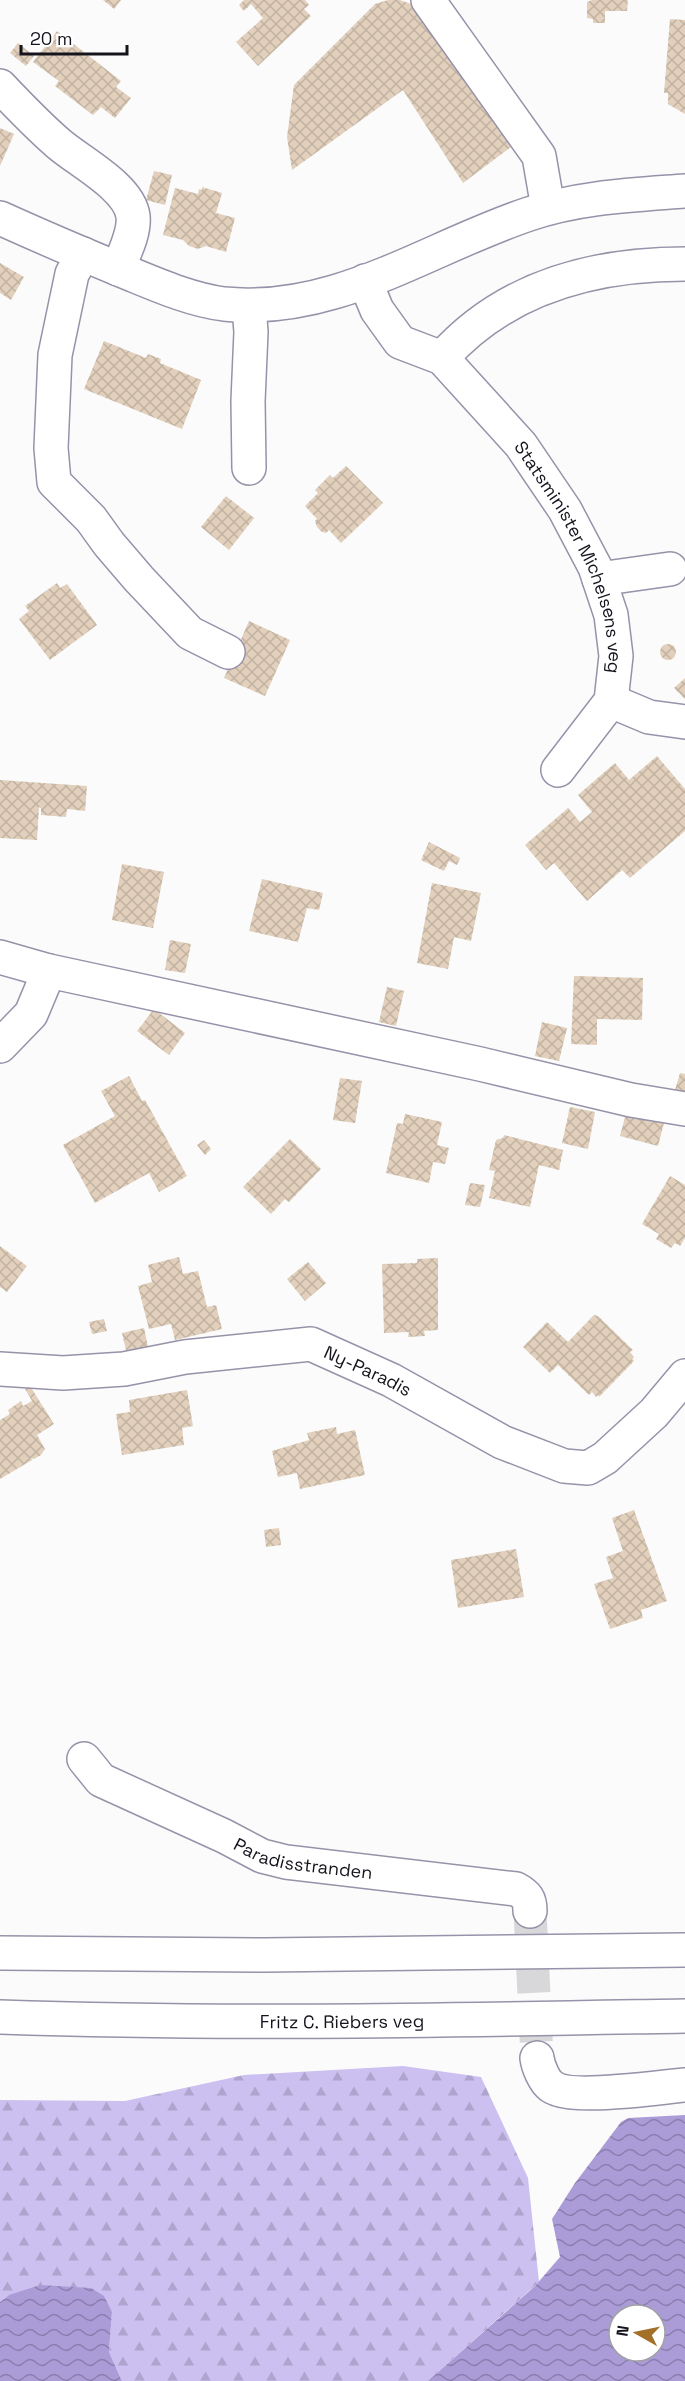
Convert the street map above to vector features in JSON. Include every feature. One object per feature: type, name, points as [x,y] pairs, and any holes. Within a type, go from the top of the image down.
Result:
[{"type":"main road","points":[[428,0],[539,156],[548,208]]},
{"type":"main road","points":[[0,86],[59,144],[119,190],[129,203],[133,216],[133,227],[118,269]]},
{"type":"main road","points":[[0,218],[118,269],[202,300],[249,306],[300,302],[338,292],[548,208],[591,198],[685,191]]},
{"type":"main road","points":[[83,254],[72,274],[55,356],[51,448],[54,482],[91,519],[124,562],[189,633],[228,652]]},
{"type":"main road","points":[[442,358],[457,341],[504,307],[550,284],[600,270],[655,264],[685,264]]},
{"type":"main road","name":"Statsminister Michelsens veg","points":[[364,281],[377,310],[400,342],[442,358],[522,445],[565,510],[595,567],[611,615],[616,656],[610,701],[558,770]]},
{"type":"main road","points":[[249,306],[251,332],[248,401],[249,468]]},
{"type":"main road","points":[[599,579],[670,570]]},
{"type":"main road","points":[[610,701],[650,717],[685,722]]},
{"type":"main road","points":[[0,957],[49,970],[480,1064],[631,1100],[685,1109]]},
{"type":"main road","points":[[0,1046],[31,1014],[49,970]]},
{"type":"main road","name":"Ny-Paradis","points":[[0,1369],[63,1373],[124,1369],[185,1357],[311,1344],[391,1380],[502,1442],[564,1466],[588,1468],[605,1458],[654,1413],[685,1376]]},
{"type":"main road","name":"Paradisstranden","points":[[84,1759],[101,1780],[224,1836],[261,1856],[286,1862],[516,1889],[526,1895],[530,1901],[530,1911]]},
{"type":"main road","points":[[0,1953],[265,1956],[685,1950]]},
{"type":"main road","name":"Fritz C. Riebers veg","points":[[0,2017],[280,2021],[685,2016]]},
{"type":"main road","points":[[537,2058],[538,2065],[550,2086],[561,2091],[613,2092],[685,2085]]},
{"type":"green space","points":[[403,2066],[481,2077],[528,2178],[539,2282],[428,2381],[122,2381],[109,2352],[112,2312],[9,2295],[0,2302],[0,2100],[125,2101],[244,2075]]},
{"type":"water","points":[[685,2115],[685,2381],[428,2381],[535,2286],[560,2257],[552,2219],[575,2183],[621,2122],[628,2118]]},
{"type":"water","points":[[40,2285],[91,2288],[104,2296],[112,2312],[109,2352],[122,2381],[0,2381],[0,2302],[9,2295]]},
{"type":"building","points":[[103,0],[121,0],[114,9]]},
{"type":"building","points":[[244,0],[305,0],[309,5],[304,9],[311,16],[258,66],[236,42],[263,18],[251,4],[244,11],[239,5]]},
{"type":"building","points":[[388,0],[400,0],[411,4],[515,144],[463,183],[403,90],[292,170],[287,137],[294,85],[375,4]]},
{"type":"building","points":[[628,0],[627,11],[605,11],[605,23],[593,23],[593,19],[587,18],[587,2]]},
{"type":"building","points":[[670,19],[685,20],[685,114],[668,104],[668,93],[664,93]]},
{"type":"building","points":[[57,31],[121,81],[116,87],[131,98],[115,118],[101,107],[93,115],[55,86],[59,81],[33,62]]},
{"type":"building","points":[[18,43],[34,56],[26,66],[10,53]]},
{"type":"building","points":[[0,128],[14,134],[0,166]]},
{"type":"building","points":[[154,171],[172,175],[165,205],[146,200]]},
{"type":"building","points":[[202,187],[222,193],[216,213],[235,218],[226,252],[206,246],[198,249],[189,246],[183,240],[163,235],[175,188],[198,194]]},
{"type":"building","points":[[0,263],[24,277],[11,300],[0,293]]},
{"type":"building","points":[[104,341],[146,358],[148,354],[161,359],[160,363],[201,380],[182,429],[84,389]]},
{"type":"building","points":[[346,466],[383,503],[341,543],[329,530],[326,533],[322,532],[317,527],[315,521],[317,519],[305,506],[318,493],[315,490],[330,475],[333,478]]},
{"type":"building","points":[[226,496],[254,518],[229,550],[201,527]]},
{"type":"building","points":[[57,583],[60,588],[67,584],[97,625],[50,660],[19,619],[29,611],[25,606]]},
{"type":"building","points":[[249,621],[290,640],[265,696],[224,678]]},
{"type":"building","points":[[665,644],[671,644],[676,652],[674,658],[665,660],[660,655],[660,649]]},
{"type":"building","points":[[685,678],[685,699],[674,688]]},
{"type":"building","points":[[657,756],[685,789],[685,831],[630,878],[622,870],[587,901],[554,863],[546,870],[525,845],[568,808],[580,822],[592,812],[578,795],[615,763],[629,780]]},
{"type":"building","points":[[0,780],[87,786],[85,811],[67,809],[66,817],[41,815],[39,807],[37,840],[0,838]]},
{"type":"building","points":[[429,842],[460,858],[457,865],[449,861],[444,871],[421,860]]},
{"type":"building","points":[[122,864],[164,872],[153,928],[112,920]]},
{"type":"building","points":[[262,879],[323,893],[319,910],[307,908],[298,942],[249,931]]},
{"type":"building","points":[[432,883],[481,893],[471,941],[454,937],[448,969],[417,963]]},
{"type":"building","points":[[170,940],[191,944],[185,973],[165,970]]},
{"type":"building","points":[[574,976],[643,978],[642,1020],[597,1019],[597,1045],[571,1044]]},
{"type":"building","points":[[387,987],[404,991],[396,1026],[379,1022]]},
{"type":"building","points":[[154,1009],[185,1033],[169,1055],[137,1031]]},
{"type":"building","points":[[542,1022],[567,1028],[559,1061],[535,1056]]},
{"type":"building","points":[[680,1073],[685,1074],[685,1092],[675,1090]]},
{"type":"building","points":[[129,1076],[187,1176],[159,1192],[149,1173],[95,1203],[63,1145],[115,1116],[101,1091]]},
{"type":"building","points":[[340,1078],[362,1081],[355,1123],[333,1120]]},
{"type":"building","points":[[570,1107],[595,1112],[588,1149],[562,1143]]},
{"type":"building","points":[[627,1109],[665,1119],[658,1146],[620,1136]]},
{"type":"building","points":[[405,1114],[442,1122],[437,1145],[449,1148],[445,1164],[433,1162],[429,1183],[386,1173],[397,1123],[403,1124]]},
{"type":"building","points":[[504,1135],[563,1150],[559,1170],[539,1165],[530,1207],[489,1198],[495,1171],[489,1170],[496,1140],[503,1138]]},
{"type":"building","points":[[290,1139],[321,1169],[289,1202],[285,1199],[271,1214],[243,1187]]},
{"type":"building","points":[[204,1140],[211,1149],[205,1155],[197,1145]]},
{"type":"building","points":[[670,1176],[685,1185],[685,1238],[680,1246],[675,1243],[671,1248],[656,1239],[659,1234],[642,1224]]},
{"type":"building","points":[[470,1183],[485,1185],[480,1207],[465,1205]]},
{"type":"building","points":[[0,1246],[27,1266],[7,1292],[0,1287]]},
{"type":"building","points":[[179,1257],[183,1274],[198,1271],[207,1307],[216,1305],[222,1329],[175,1340],[171,1324],[149,1329],[138,1286],[152,1282],[148,1265]]},
{"type":"building","points":[[438,1258],[438,1330],[424,1331],[425,1336],[408,1337],[409,1332],[384,1333],[382,1264],[417,1263],[417,1259]]},
{"type":"building","points":[[308,1262],[326,1283],[305,1301],[287,1279]]},
{"type":"building","points":[[594,1315],[598,1316],[633,1350],[630,1352],[634,1357],[632,1359],[634,1361],[599,1397],[592,1392],[589,1395],[558,1365],[550,1373],[523,1347],[547,1322],[568,1342]]},
{"type":"building","points":[[104,1319],[107,1331],[92,1334],[89,1322]]},
{"type":"building","points":[[144,1328],[149,1351],[127,1355],[122,1333]]},
{"type":"building","points":[[30,1386],[54,1424],[37,1435],[45,1449],[41,1455],[34,1459],[30,1458],[32,1460],[0,1479],[0,1420],[10,1414],[8,1410],[21,1401],[23,1406],[32,1401],[25,1389]]},
{"type":"building","points":[[187,1390],[193,1426],[182,1428],[184,1445],[122,1455],[116,1414],[130,1412],[129,1400]]},
{"type":"building","points":[[336,1427],[337,1434],[355,1430],[365,1475],[300,1489],[297,1473],[278,1477],[272,1451],[309,1440],[307,1433]]},
{"type":"building","points":[[634,1510],[667,1601],[641,1610],[643,1618],[610,1629],[594,1584],[613,1578],[606,1557],[623,1551],[612,1518]]},
{"type":"building","points":[[279,1528],[281,1545],[266,1547],[264,1530]]},
{"type":"building","points":[[516,1549],[524,1597],[458,1608],[451,1560]]},
{"type":"tunnel","points":[[530,1911],[537,2058]]}]
